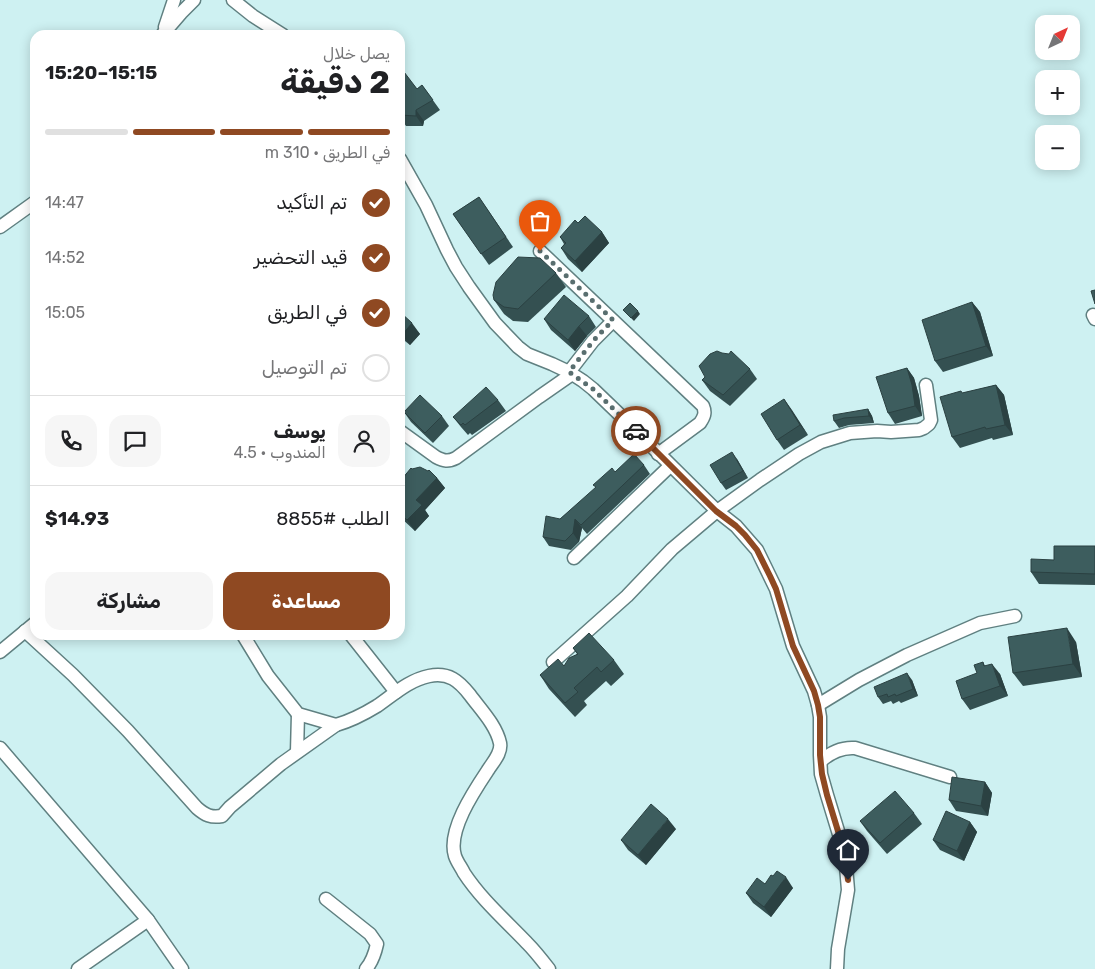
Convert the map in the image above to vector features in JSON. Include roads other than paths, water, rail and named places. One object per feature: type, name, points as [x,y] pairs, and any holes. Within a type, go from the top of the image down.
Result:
[{"type":"street","points":[[164,30],[174,0]]},
{"type":"street","points":[[165,30],[180,12],[194,0]]},
{"type":"street","points":[[233,0],[275,30]]},
{"type":"street","points":[[405,168],[426,205],[456,267],[495,323],[518,347],[528,354],[570,373],[593,389],[716,511],[736,526],[757,550],[776,589],[793,646],[814,691],[818,705],[822,774],[847,867],[848,890],[838,949],[837,969]]},
{"type":"street","points":[[0,227],[30,206]]},
{"type":"street","points":[[540,251],[703,406],[705,411],[700,423],[658,454]]},
{"type":"street","points":[[405,435],[443,460],[451,460],[465,453],[570,373],[593,341],[613,320]]},
{"type":"street","points":[[553,662],[627,596],[672,549],[716,511],[791,459],[822,442],[850,433],[909,431],[924,428],[931,420],[926,385]]},
{"type":"street","points":[[574,558],[670,466]]},
{"type":"street","points":[[818,705],[906,655],[980,623],[1014,616]]},
{"type":"street","points":[[0,652],[30,627]]},
{"type":"street","points":[[42,640],[128,731],[197,808],[210,817],[222,816],[248,791],[297,752],[336,725],[363,714],[420,678],[442,675],[451,677],[462,685],[494,728],[501,745],[499,753],[458,821],[453,843],[455,856],[472,884],[549,969]]},
{"type":"street","points":[[246,640],[268,676],[298,714],[336,725]]},
{"type":"street","points":[[355,640],[396,692]]},
{"type":"street","points":[[297,752],[298,714]]},
{"type":"street","points":[[0,748],[148,920],[182,969]]},
{"type":"street","points":[[821,761],[828,754],[837,750],[855,748],[950,777]]},
{"type":"street","points":[[326,899],[370,934],[377,944],[375,954],[366,969]]},
{"type":"street","points":[[78,969],[148,920]]}]
